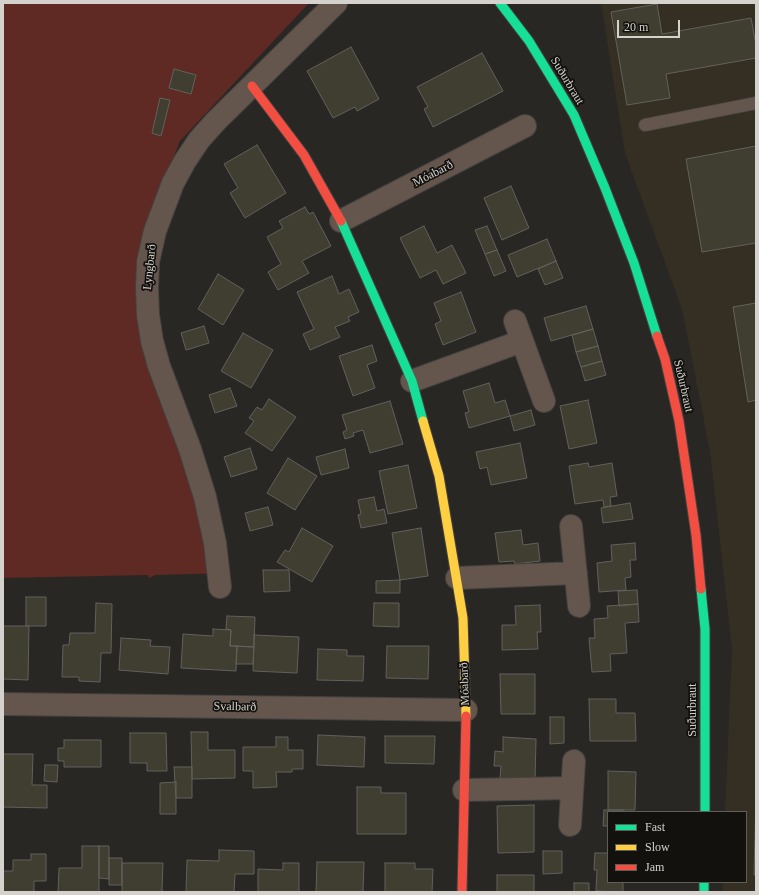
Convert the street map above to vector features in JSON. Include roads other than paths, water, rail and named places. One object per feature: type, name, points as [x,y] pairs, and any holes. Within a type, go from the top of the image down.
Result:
[{"type":"street","name":"Lyngbarð","points":[[220,587],[215,543],[205,497],[190,449],[158,366],[152,341],[148,315],[148,262],[155,231],[173,183],[199,140],[216,121],[336,3]]},
{"type":"street","name":"Suðurbraut","points":[[500,3],[529,41],[574,115],[605,188],[631,256],[664,359],[679,421],[696,535],[705,629],[705,811]]},
{"type":"street","name":"Móabarð","points":[[252,86],[304,155],[341,222],[412,381],[439,476],[463,618],[466,710],[462,892]]},
{"type":"street","name":"Móabarð","points":[[341,222],[525,126]]},
{"type":"street","points":[[412,381],[518,331],[544,401]]},
{"type":"street","points":[[571,526],[580,606]]},
{"type":"street","points":[[457,578],[576,572]]},
{"type":"street","name":"Svalbarð","points":[[3,704],[466,710]]},
{"type":"street","points":[[570,825],[574,761]]},
{"type":"street","points":[[464,790],[572,788]]},
{"type":"lane","points":[[645,125],[756,103]]}]
